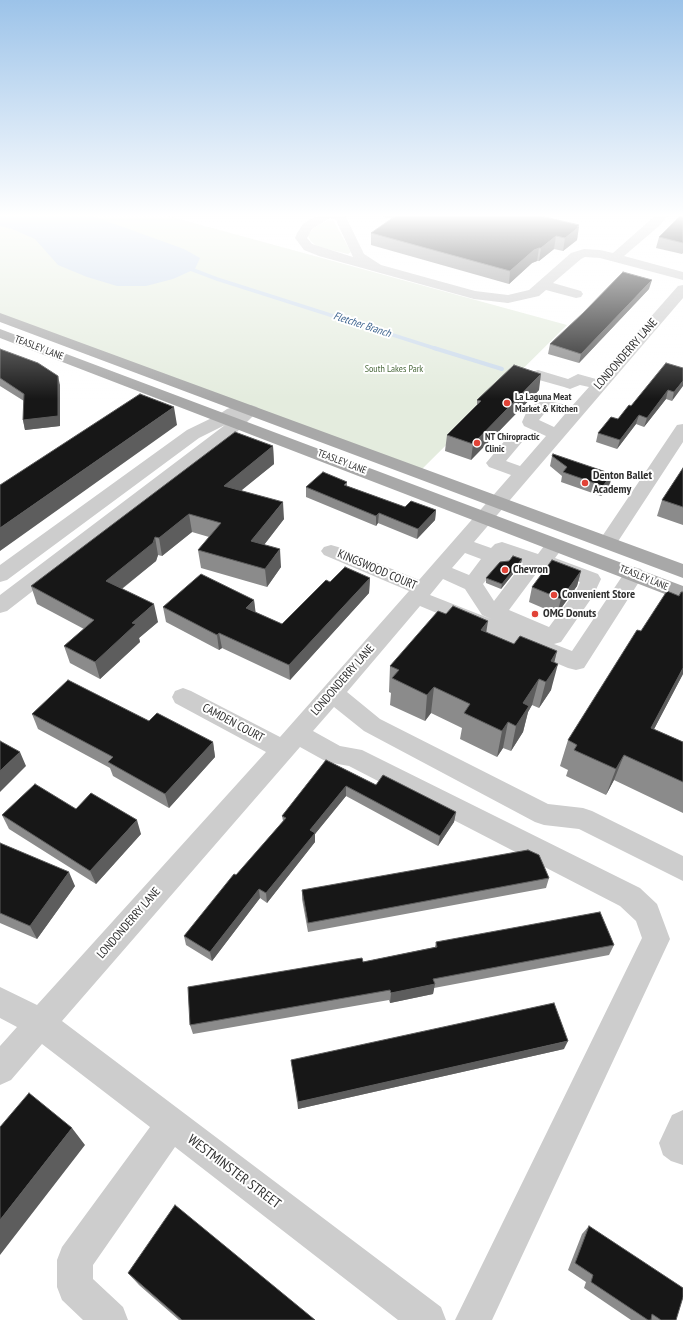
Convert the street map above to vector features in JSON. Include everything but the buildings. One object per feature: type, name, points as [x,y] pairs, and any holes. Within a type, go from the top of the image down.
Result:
[{"type":"main road","name":"TEASLEY LANE","points":[[0,317],[238,414],[492,509],[608,542],[683,571]]},
{"type":"main road","name":"TEASLEY LANE","points":[[0,333],[238,414]]},
{"type":"main road","name":"TEASLEY LANE","points":[[492,509],[530,567],[634,574],[683,594]]},
{"type":"street","points":[[406,276],[474,295],[508,299],[534,293],[554,276]]},
{"type":"street","points":[[543,285],[576,294]]},
{"type":"street","name":"LONDONDERRY LANE","points":[[0,1069],[165,881],[290,742],[683,289]]},
{"type":"street","points":[[538,375],[570,384],[578,379],[599,385]]},
{"type":"street","points":[[557,434],[536,426],[530,422],[532,417],[543,405],[554,406],[576,412]]},
{"type":"street","points":[[0,575],[193,434],[238,414]]},
{"type":"street","points":[[0,606],[228,431],[238,414]]},
{"type":"street","points":[[608,542],[683,430]]},
{"type":"street","points":[[513,442],[495,463],[523,472]]},
{"type":"street","points":[[461,544],[488,569]]},
{"type":"street","points":[[502,548],[530,567],[591,579],[586,591],[553,637],[490,610],[488,569],[502,548]]},
{"type":"street","name":"KINGSWOOD COURT","points":[[331,550],[419,593],[576,662],[634,574]]},
{"type":"street","points":[[496,612],[530,567]]},
{"type":"street","points":[[439,570],[488,569]]},
{"type":"street","points":[[332,693],[372,725],[544,814],[583,819],[683,868]]},
{"type":"street","name":"CAMDEN COURT","points":[[184,697],[290,742],[336,755],[353,757],[630,897],[647,913],[656,939],[472,1320]]},
{"type":"street","name":"WESTMINSTER STREET","points":[[0,1002],[41,1024],[172,1124],[414,1315]]},
{"type":"street","points":[[110,1320],[75,1287],[75,1260],[172,1124]]},
{"type":"street","points":[[683,1126],[675,1143],[683,1149]]},
{"type":"green space","name":"South Lakes Park","points":[[0,276],[386,276],[567,325],[419,472],[0,317]]},
{"type":"water","points":[[84,276],[180,276],[146,286],[117,286]]},
{"type":"waterway","name":"Fletcher Branch","points":[[208,276],[437,349]]},
{"type":"waterway","name":"Fletcher Branch","points":[[434,348],[502,369]]},
{"type":"place","name":"La Laguna Meat Market & Kitchen","points":[[507,403]]},
{"type":"place","name":"NT Chiropractic Clinic","points":[[477,443]]},
{"type":"place","name":"Denton Ballet Academy","points":[[585,483]]},
{"type":"place","name":"Chevron","points":[[505,570]]},
{"type":"place","name":"Convenient Store","points":[[554,595]]},
{"type":"place","name":"OMG Donuts","points":[[535,614]]}]
